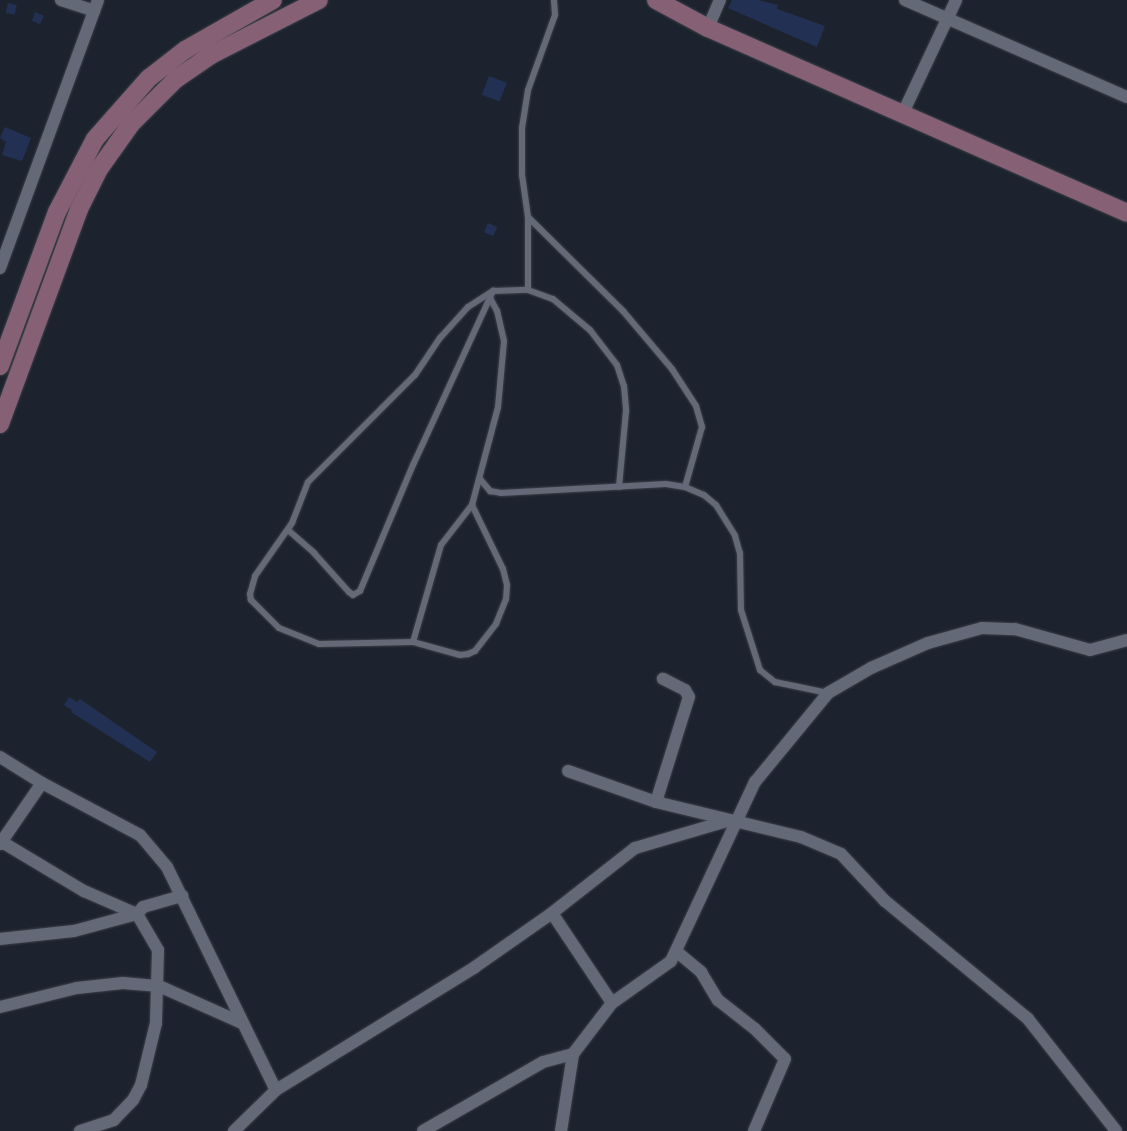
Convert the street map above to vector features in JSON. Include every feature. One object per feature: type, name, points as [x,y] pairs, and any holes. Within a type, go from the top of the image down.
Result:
[{"type":"main road","points":[[0,366],[57,212],[79,166],[106,125],[135,92],[171,61],[273,0]]},
{"type":"main road","points":[[0,424],[79,209],[99,169],[131,124],[176,79],[211,55],[319,0]]},
{"type":"main road","points":[[656,0],[708,28],[902,116],[1127,213]]},
{"type":"street","points":[[0,268],[96,6],[61,0]]},
{"type":"street","points":[[708,28],[720,0]]},
{"type":"street","points":[[905,0],[947,20],[1127,97]]},
{"type":"street","points":[[902,116],[956,0]]},
{"type":"street","points":[[561,1131],[573,1054],[612,1004],[664,967],[676,951],[731,822],[769,762],[828,693],[871,668],[928,643],[982,628],[1015,629],[1090,650],[1127,640]]},
{"type":"street","points":[[656,802],[689,697],[686,690],[663,679]]},
{"type":"street","points":[[0,757],[42,784],[140,834],[155,849],[218,966],[240,1022],[276,1090]]},
{"type":"street","points":[[568,771],[656,802],[731,822],[794,835],[840,854],[885,901],[1028,1019],[1080,1089],[1116,1131]]},
{"type":"street","points":[[42,784],[1,843],[84,891],[136,914],[158,950],[159,986],[151,1053],[133,1100],[114,1120],[80,1131]]},
{"type":"street","points":[[234,1131],[276,1090],[475,967],[552,913],[635,848],[731,822]]},
{"type":"street","points":[[0,940],[74,931],[136,914],[143,907],[182,896]]},
{"type":"street","points":[[552,913],[612,1004]]},
{"type":"street","points":[[676,951],[701,972],[718,1000],[755,1029],[785,1059],[754,1131]]},
{"type":"street","points":[[0,1007],[111,984],[159,986],[240,1022]]},
{"type":"street","points":[[423,1131],[543,1062],[573,1054]]},
{"type":"lane","points":[[528,290],[528,217],[522,175],[522,128],[528,90],[555,15],[554,0]]},
{"type":"lane","points":[[528,217],[623,311],[672,369],[696,406],[702,427],[685,487]]},
{"type":"lane","points":[[472,505],[503,569],[507,585],[506,599],[496,624],[474,650],[468,654],[460,656],[413,642],[319,644],[279,628],[262,614],[251,600],[252,585],[288,530],[308,482],[416,375],[440,338],[468,307],[491,294],[528,290],[553,299],[576,316],[617,365],[624,386],[626,411],[619,487]]},
{"type":"lane","points":[[413,642],[442,545],[472,505],[498,408],[504,366],[501,325],[491,294]]},
{"type":"lane","points":[[288,530],[314,553],[349,592],[353,595],[360,591],[413,464],[491,294]]},
{"type":"lane","points":[[480,479],[490,490],[501,493],[666,484],[685,487],[716,505],[736,536],[740,553],[741,610],[760,670],[775,682],[828,693]]},
{"type":"building","points":[[732,0],[758,0],[778,5],[777,9],[825,26],[817,47],[728,8]]},
{"type":"building","points":[[8,3],[17,5],[15,15],[6,13]]},
{"type":"building","points":[[35,12],[44,16],[40,24],[32,21]]},
{"type":"building","points":[[489,76],[507,83],[500,101],[482,95]]},
{"type":"building","points":[[5,127],[31,138],[22,161],[2,155],[6,142],[0,138]]},
{"type":"building","points":[[488,223],[497,227],[493,236],[484,232]]},
{"type":"building","points":[[69,697],[77,702],[80,699],[157,752],[150,762],[71,712],[72,710],[64,705]]}]
